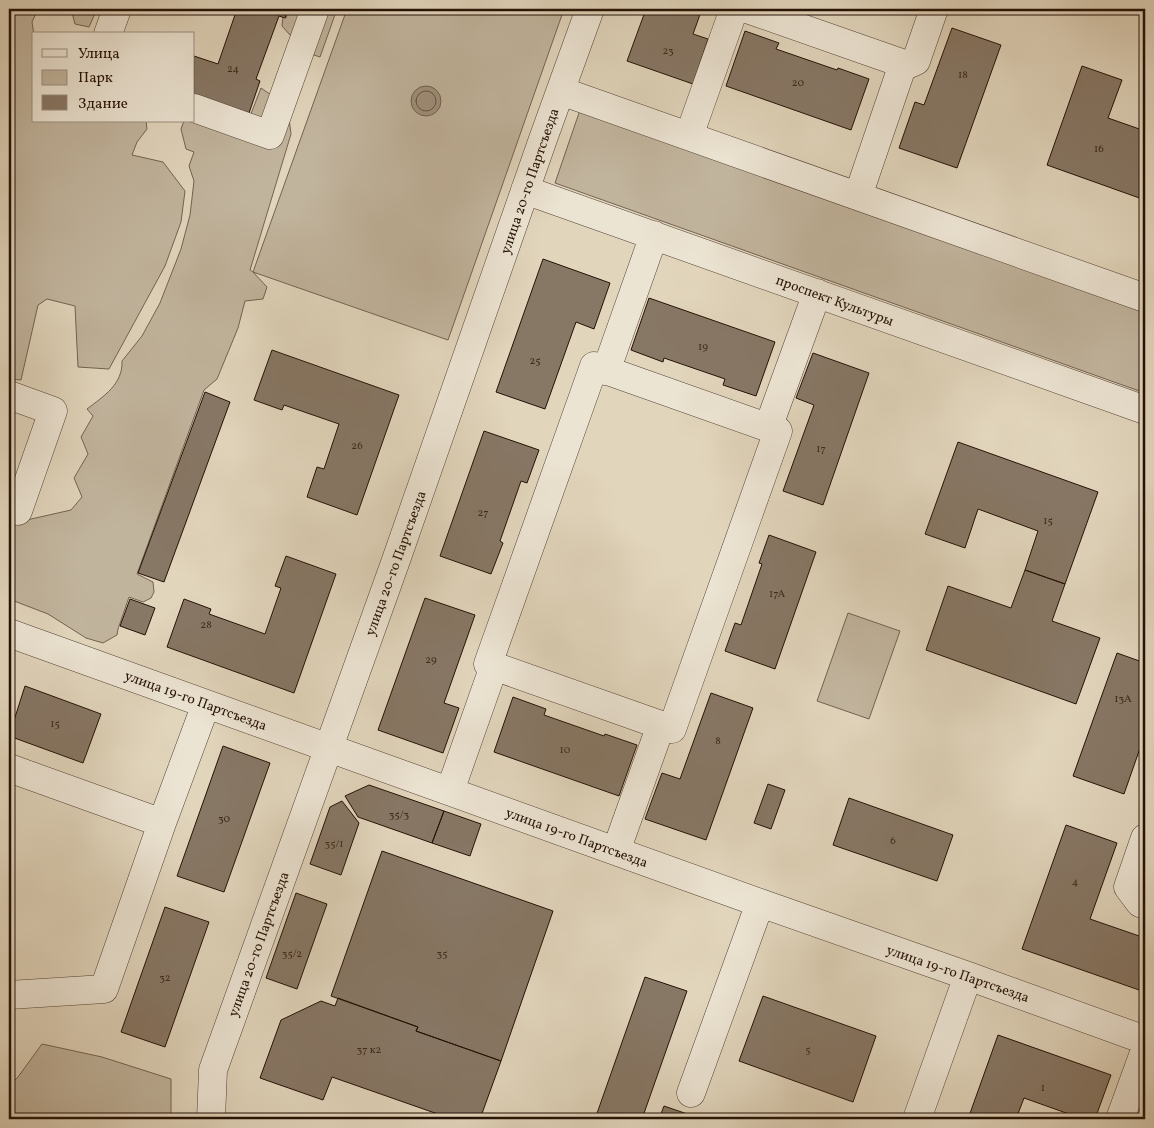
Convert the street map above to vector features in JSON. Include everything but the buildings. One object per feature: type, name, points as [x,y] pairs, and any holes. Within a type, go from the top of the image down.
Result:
[{"type":"street","points":[[109,32],[117,9]]},
{"type":"street","points":[[195,108],[270,135],[315,9]]},
{"type":"street","name":"улица 20-го Партсъезда","points":[[211,1119],[213,1070],[399,554],[590,9]]},
{"type":"street","points":[[689,136],[734,9]]},
{"type":"street","points":[[747,9],[907,65],[916,61],[934,9]]},
{"type":"street","points":[[858,196],[903,64]]},
{"type":"street","points":[[561,91],[1145,298]]},
{"type":"street","name":"проспект Культуры","points":[[525,190],[1145,410]]},
{"type":"street","points":[[606,370],[654,235]]},
{"type":"street","points":[[768,428],[817,293]]},
{"type":"street","points":[[594,366],[606,370],[778,431],[672,729],[488,664],[594,366]]},
{"type":"street","points":[[9,395],[53,411],[18,511],[9,508]]},
{"type":"street","name":"улица 19-го Партсъезда","points":[[9,633],[1145,1040]]},
{"type":"street","points":[[450,791],[494,666]]},
{"type":"street","points":[[9,995],[104,989],[206,704]]},
{"type":"street","points":[[616,851],[661,725]]},
{"type":"street","points":[[9,768],[162,823]]},
{"type":"street","points":[[1145,838],[1128,887],[1140,903],[1145,905]]},
{"type":"street","points":[[691,1093],[760,903]]},
{"type":"street","points":[[917,1119],[968,976]]},
{"type":"street","points":[[1120,1119],[1145,1050]]},
{"type":"green space","points":[[9,9],[38,9],[32,22],[34,32],[32,32],[32,122],[146,122],[147,129],[137,142],[132,155],[163,162],[185,191],[181,222],[165,266],[109,369],[78,367],[75,306],[47,299],[38,305],[21,380],[9,379]]},
{"type":"green space","points":[[71,9],[97,9],[89,27],[75,24]]},
{"type":"green space","points":[[289,9],[337,9],[320,57],[308,53],[301,34],[290,35],[282,26],[283,17],[286,18]]},
{"type":"green space","points":[[347,9],[564,9],[448,340],[253,272]]},
{"type":"green space","points":[[261,88],[277,99],[288,110],[291,134],[250,270],[267,287],[263,299],[245,301],[238,328],[217,379],[204,390],[137,574],[153,582],[154,592],[151,598],[143,602],[129,597],[117,635],[103,643],[86,638],[48,614],[9,599],[9,524],[71,510],[82,497],[74,478],[88,454],[81,437],[93,416],[87,409],[106,394],[116,383],[122,361],[142,336],[160,303],[181,249],[190,215],[194,181],[189,166],[194,152],[186,149],[181,129],[184,122],[249,119]]},
{"type":"green space","points":[[580,110],[1145,311],[1145,393],[555,183]]},
{"type":"green space","points":[[848,613],[900,631],[869,719],[817,701]]},
{"type":"green space","points":[[42,1044],[102,1057],[171,1079],[171,1119],[9,1119],[9,1086],[18,1077]]},
{"type":"water","points":[[426,86],[437,90],[441,101],[437,112],[426,116],[415,112],[411,101],[415,90]]}]
